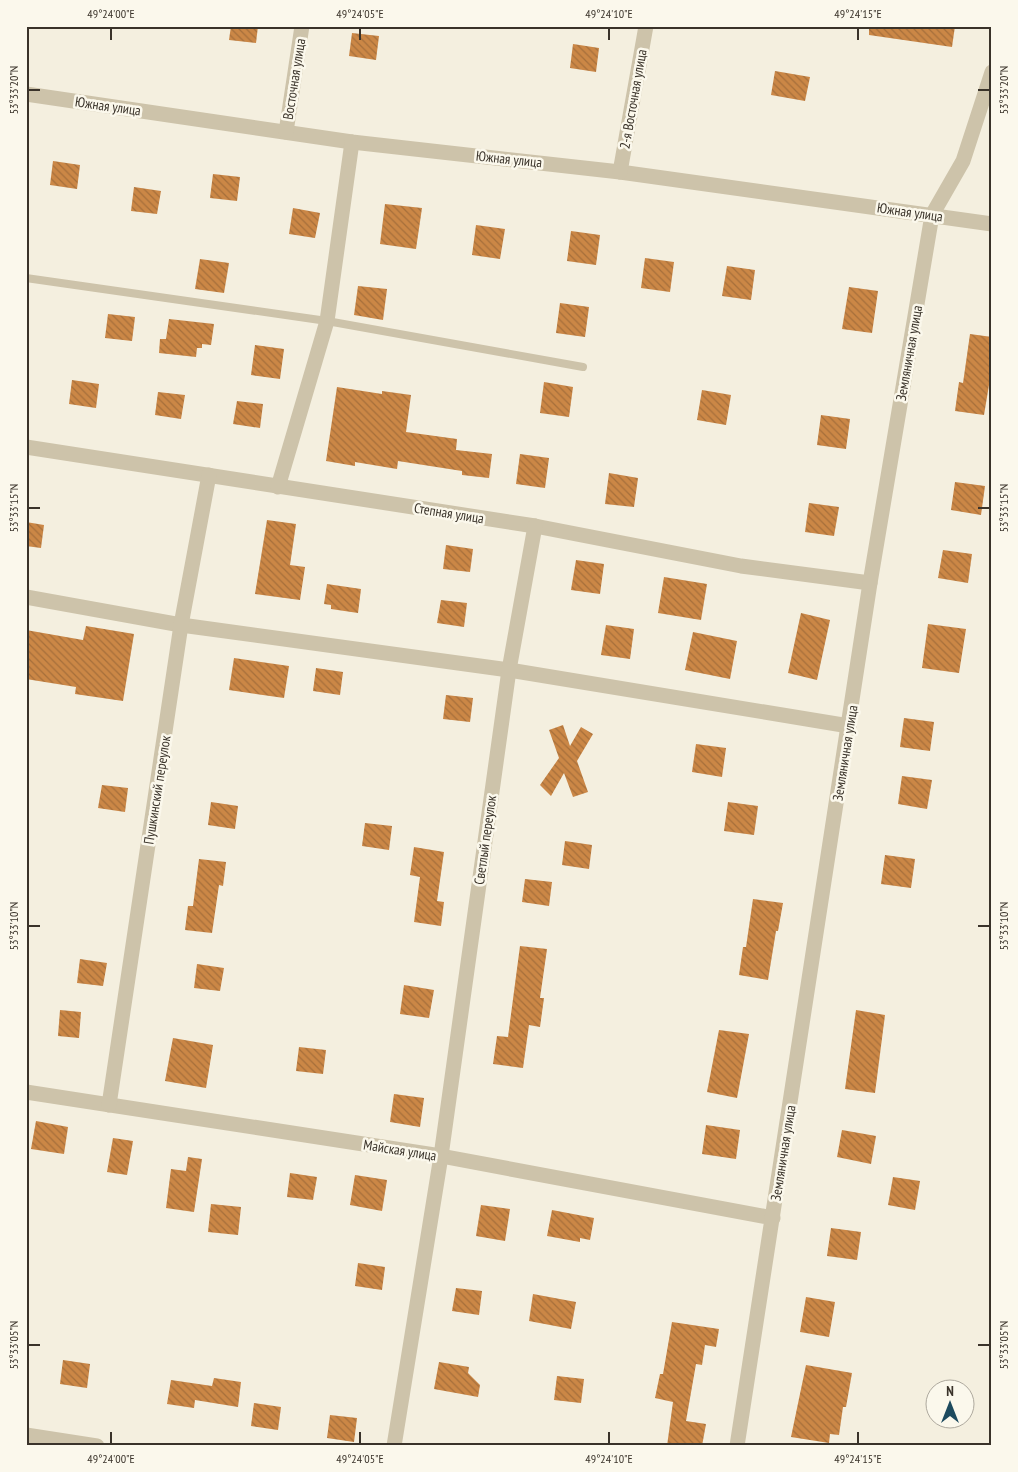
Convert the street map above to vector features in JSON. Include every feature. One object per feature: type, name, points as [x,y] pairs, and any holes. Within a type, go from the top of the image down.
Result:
[{"type":"street","name":"Восточная улица","points":[[286,132],[302,26]]},
{"type":"street","name":"2-я Восточная улица","points":[[620,172],[646,26]]},
{"type":"street","name":"Земляничная улица","points":[[737,1446],[870,583],[932,215],[962,161],[992,72]]},
{"type":"street","name":"Южная улица","points":[[26,94],[352,142],[620,172],[992,224]]},
{"type":"street","points":[[278,487],[326,321],[352,142]]},
{"type":"street","name":"Степная улица","points":[[26,447],[536,526],[741,566],[870,583]]},
{"type":"street","name":"Пушкинский переулок","points":[[109,1105],[182,625],[209,475]]},
{"type":"street","name":"Светлый переулок","points":[[394,1446],[441,1156],[509,670],[536,526]]},
{"type":"street","points":[[26,598],[182,625],[509,670],[849,726]]},
{"type":"street","name":"Майская улица","points":[[26,1092],[441,1156],[773,1218]]},
{"type":"street","points":[[26,1435],[97,1446]]},
{"type":"lane","points":[[26,278],[326,321],[584,367]]},
{"type":"building","points":[[231,26],[258,26],[256,43],[229,40]]},
{"type":"building","points":[[869,26],[955,26],[952,47],[869,35]]},
{"type":"building","points":[[352,33],[379,36],[376,60],[349,56]]},
{"type":"building","points":[[573,44],[599,48],[596,72],[570,68]]},
{"type":"building","points":[[775,71],[810,77],[805,101],[771,95]]},
{"type":"building","points":[[53,161],[80,165],[77,189],[50,185]]},
{"type":"building","points":[[213,174],[240,177],[237,201],[210,198]]},
{"type":"building","points":[[134,187],[161,191],[157,214],[131,211]]},
{"type":"building","points":[[385,204],[422,208],[416,249],[380,244]]},
{"type":"building","points":[[293,208],[320,213],[315,238],[289,234]]},
{"type":"building","points":[[476,225],[505,229],[500,259],[472,255]]},
{"type":"building","points":[[571,231],[600,235],[596,265],[567,261]]},
{"type":"building","points":[[645,258],[674,262],[670,292],[641,288]]},
{"type":"building","points":[[200,259],[229,263],[224,293],[195,289]]},
{"type":"building","points":[[727,266],[755,270],[751,300],[722,296]]},
{"type":"building","points":[[358,286],[387,289],[383,320],[354,315]]},
{"type":"building","points":[[849,287],[878,291],[872,333],[842,329]]},
{"type":"building","points":[[560,303],[589,307],[585,337],[556,333]]},
{"type":"building","points":[[108,314],[135,317],[132,341],[105,338]]},
{"type":"building","points":[[169,319],[214,324],[211,345],[202,344],[202,348],[197,348],[196,357],[159,353],[160,339],[166,339]]},
{"type":"building","points":[[970,334],[992,337],[992,367],[984,415],[955,411],[959,382],[963,383]]},
{"type":"building","points":[[255,345],[284,349],[280,379],[251,375]]},
{"type":"building","points":[[72,380],[99,384],[96,408],[69,404]]},
{"type":"building","points":[[544,382],[573,387],[569,417],[540,413]]},
{"type":"building","points":[[337,387],[382,394],[382,391],[411,395],[406,432],[457,439],[456,450],[492,454],[489,478],[462,475],[462,471],[398,461],[397,469],[355,462],[355,466],[326,461]]},
{"type":"building","points":[[702,390],[731,395],[726,425],[697,420]]},
{"type":"building","points":[[158,392],[185,395],[181,419],[155,415]]},
{"type":"building","points":[[237,401],[263,404],[260,428],[233,424]]},
{"type":"building","points":[[821,415],[850,419],[846,449],[817,445]]},
{"type":"building","points":[[520,454],[549,458],[545,488],[516,484]]},
{"type":"building","points":[[609,473],[638,478],[634,507],[605,504]]},
{"type":"building","points":[[955,482],[985,486],[981,515],[951,510]]},
{"type":"building","points":[[809,503],[839,507],[834,536],[805,532]]},
{"type":"building","points":[[267,520],[296,524],[290,565],[305,567],[300,600],[255,594]]},
{"type":"building","points":[[26,522],[44,525],[41,548],[26,546]]},
{"type":"building","points":[[446,545],[473,549],[470,572],[443,569]]},
{"type":"building","points":[[943,550],[972,554],[968,583],[938,578]]},
{"type":"building","points":[[576,560],[604,564],[600,594],[571,590]]},
{"type":"building","points":[[664,577],[707,584],[701,620],[658,613]]},
{"type":"building","points":[[327,584],[361,589],[358,613],[331,609],[331,605],[324,604]]},
{"type":"building","points":[[441,600],[467,603],[464,627],[437,623]]},
{"type":"building","points":[[801,613],[830,620],[817,680],[788,673]]},
{"type":"building","points":[[928,624],[966,629],[959,673],[922,668]]},
{"type":"building","points":[[606,625],[634,629],[630,659],[601,655]]},
{"type":"building","points":[[86,626],[134,634],[123,701],[75,694],[76,687],[26,679],[26,630],[83,640]]},
{"type":"building","points":[[693,632],[737,641],[730,679],[685,670]]},
{"type":"building","points":[[234,658],[289,666],[284,698],[229,690]]},
{"type":"building","points":[[316,668],[343,672],[340,695],[313,691]]},
{"type":"building","points":[[446,695],[473,698],[470,722],[443,719]]},
{"type":"building","points":[[904,718],[934,722],[930,751],[900,747]]},
{"type":"building","points":[[563,725],[570,746],[581,727],[593,734],[577,761],[588,792],[573,797],[564,773],[551,796],[540,785],[559,758],[549,730]]},
{"type":"building","points":[[696,744],[726,748],[722,777],[692,772]]},
{"type":"building","points":[[902,776],[932,780],[927,809],[898,804]]},
{"type":"building","points":[[102,785],[128,788],[125,812],[98,808]]},
{"type":"building","points":[[211,802],[238,806],[235,829],[208,825]]},
{"type":"building","points":[[728,802],[758,806],[754,835],[724,831]]},
{"type":"building","points":[[365,823],[392,826],[389,850],[362,846]]},
{"type":"building","points":[[565,841],[592,845],[589,869],[562,865]]},
{"type":"building","points":[[414,847],[444,852],[437,901],[444,902],[441,926],[414,922],[420,877],[410,875]]},
{"type":"building","points":[[885,855],[915,859],[911,888],[881,884]]},
{"type":"building","points":[[199,859],[226,862],[223,886],[219,885],[212,933],[185,930],[188,906],[193,906]]},
{"type":"building","points":[[525,879],[552,882],[549,906],[522,902]]},
{"type":"building","points":[[753,899],[783,903],[778,931],[776,931],[768,980],[739,975],[743,947],[746,947]]},
{"type":"building","points":[[520,946],[547,949],[540,998],[544,998],[540,1027],[529,1025],[523,1068],[493,1064],[497,1036],[508,1037]]},
{"type":"building","points":[[80,959],[107,963],[103,986],[77,983]]},
{"type":"building","points":[[197,964],[224,968],[220,991],[194,988]]},
{"type":"building","points":[[404,985],[434,990],[429,1018],[400,1014]]},
{"type":"building","points":[[60,1010],[81,1012],[79,1038],[58,1036]]},
{"type":"building","points":[[856,1010],[885,1015],[875,1093],[845,1089]]},
{"type":"building","points":[[719,1030],[749,1034],[737,1098],[707,1092]]},
{"type":"building","points":[[173,1038],[213,1045],[206,1088],[165,1081]]},
{"type":"building","points":[[299,1047],[326,1050],[323,1074],[296,1071]]},
{"type":"building","points":[[394,1094],[424,1098],[420,1127],[390,1122]]},
{"type":"building","points":[[36,1121],[68,1127],[64,1154],[31,1149]]},
{"type":"building","points":[[706,1125],[740,1130],[736,1159],[702,1154]]},
{"type":"building","points":[[842,1130],[876,1136],[871,1164],[837,1157]]},
{"type":"building","points":[[113,1138],[133,1141],[127,1175],[107,1172]]},
{"type":"building","points":[[188,1157],[202,1159],[194,1212],[166,1208],[171,1169],[186,1171]]},
{"type":"building","points":[[290,1173],[317,1177],[313,1200],[287,1197]]},
{"type":"building","points":[[355,1175],[387,1180],[382,1211],[350,1205]]},
{"type":"building","points":[[893,1177],[920,1181],[915,1210],[888,1205]]},
{"type":"building","points":[[211,1204],[241,1207],[238,1235],[208,1232]]},
{"type":"building","points":[[481,1205],[510,1209],[505,1241],[476,1236]]},
{"type":"building","points":[[552,1210],[594,1218],[590,1240],[580,1238],[580,1242],[547,1236]]},
{"type":"building","points":[[831,1228],[861,1232],[857,1260],[827,1256]]},
{"type":"building","points":[[358,1263],[385,1267],[382,1290],[355,1286]]},
{"type":"building","points":[[456,1288],[482,1291],[479,1315],[452,1311]]},
{"type":"building","points":[[533,1294],[576,1302],[571,1329],[529,1321]]},
{"type":"building","points":[[806,1297],[835,1302],[829,1337],[800,1332]]},
{"type":"building","points":[[672,1322],[719,1329],[716,1347],[705,1345],[702,1365],[696,1364],[686,1421],[706,1424],[702,1446],[667,1446],[673,1402],[655,1398],[660,1374],[663,1374]]},
{"type":"building","points":[[63,1360],[90,1364],[87,1388],[60,1384]]},
{"type":"building","points":[[439,1362],[469,1367],[468,1373],[480,1385],[478,1397],[434,1389]]},
{"type":"building","points":[[806,1365],[852,1373],[846,1407],[843,1407],[839,1435],[830,1434],[829,1443],[791,1437]]},
{"type":"building","points":[[557,1376],[584,1379],[581,1403],[554,1400]]},
{"type":"building","points":[[214,1378],[241,1382],[238,1407],[195,1400],[194,1408],[167,1404],[171,1380],[212,1386]]},
{"type":"building","points":[[254,1403],[281,1407],[278,1430],[251,1426]]},
{"type":"building","points":[[330,1415],[357,1418],[354,1442],[327,1438]]}]
